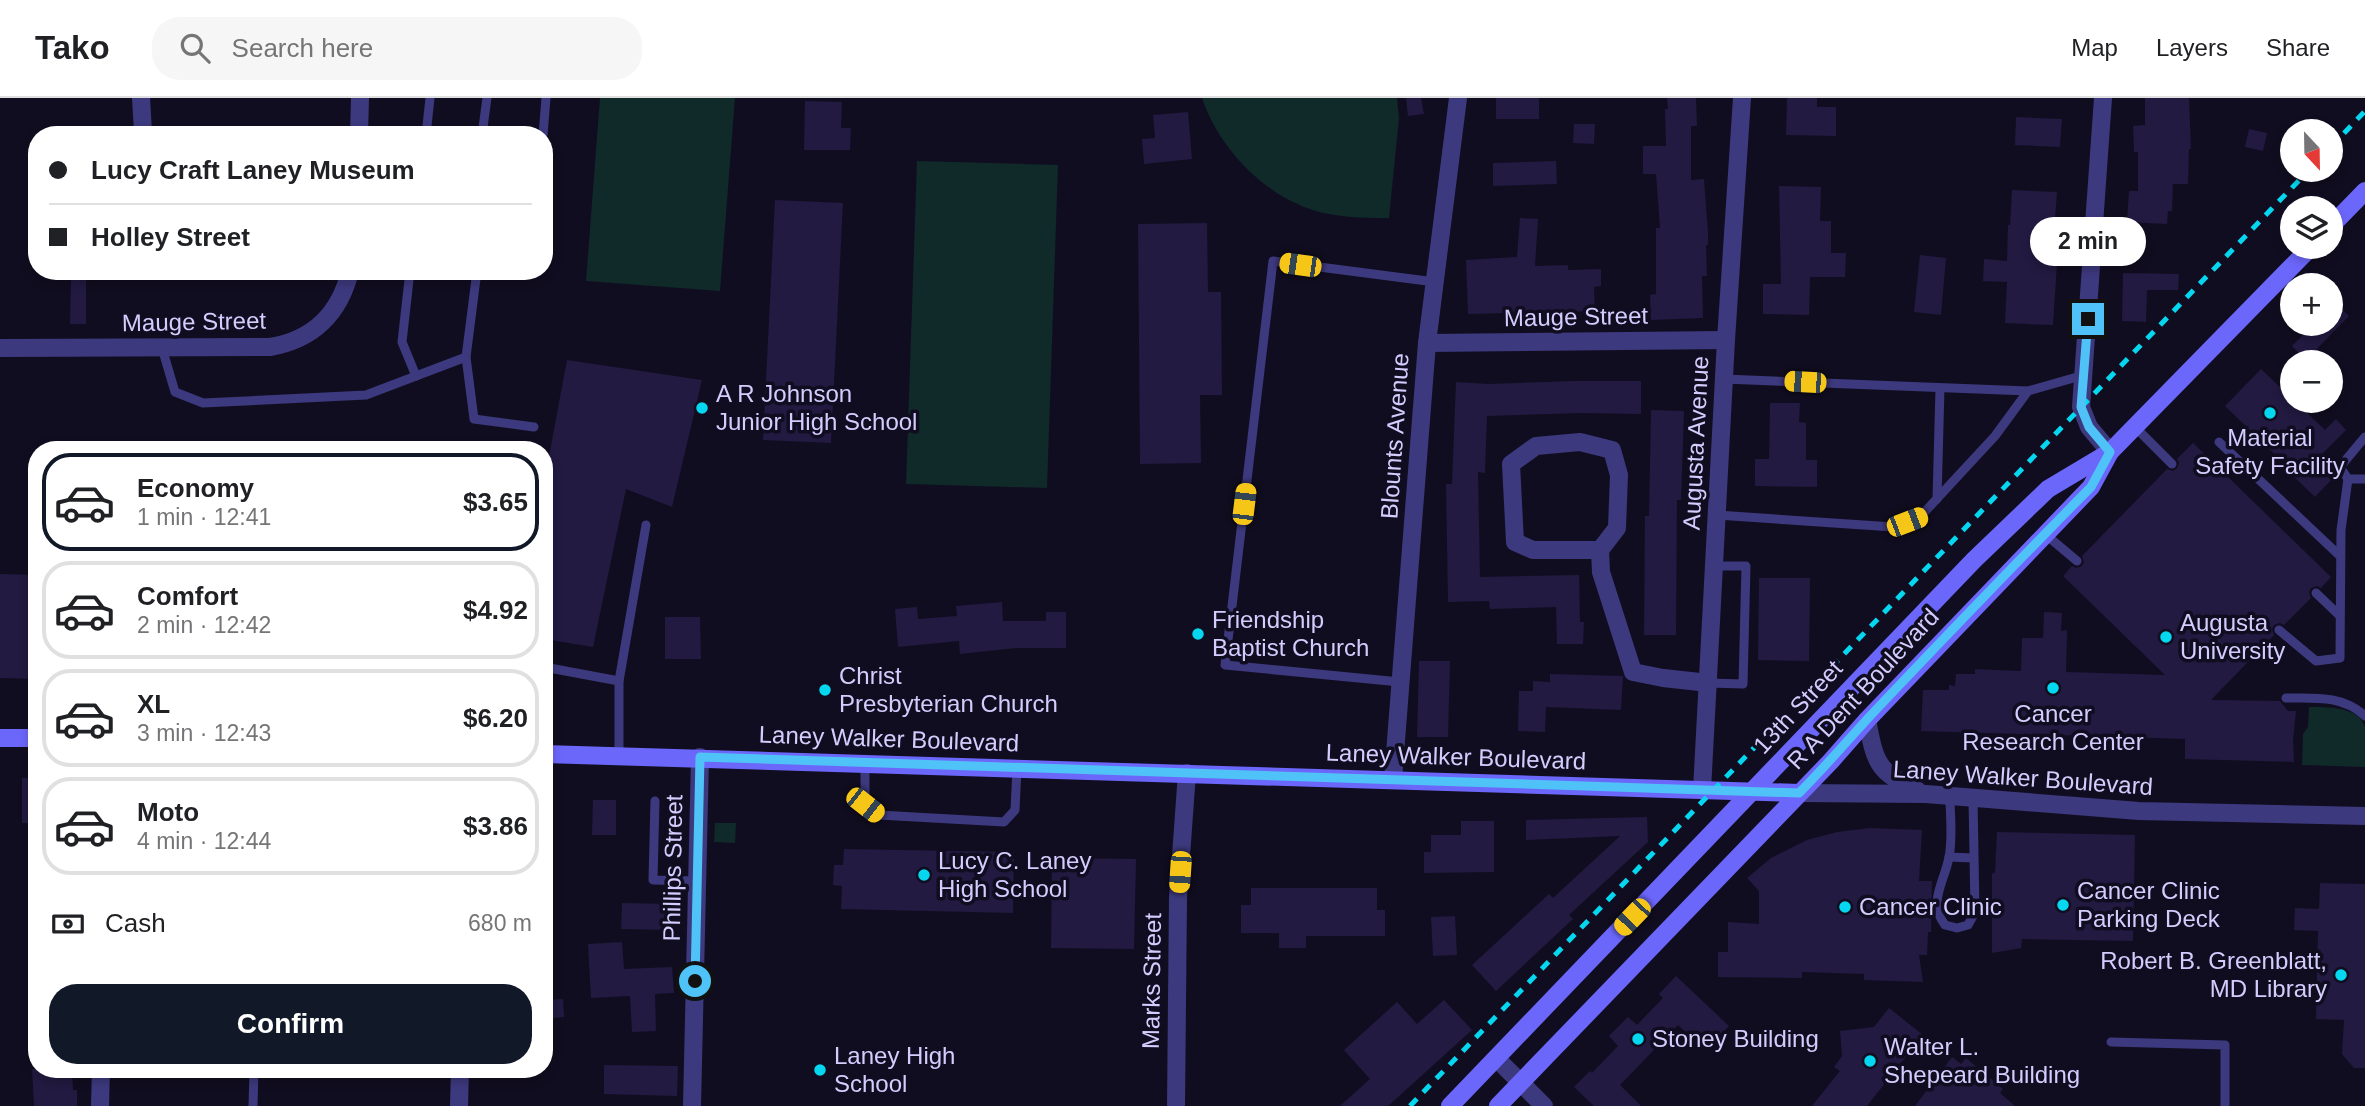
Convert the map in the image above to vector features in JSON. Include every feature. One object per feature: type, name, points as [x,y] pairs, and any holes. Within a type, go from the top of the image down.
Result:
[{"type":"main road","points":[[2343,214],[2365,191]]},
{"type":"main road","points":[[2110,452],[2299,259]]},
{"type":"main road","name":"R A Dent Boulevard","points":[[1498,1106],[2091,487],[2110,452]]},
{"type":"main road","name":"13th Street","points":[[1450,1106],[1896,639],[2048,489],[2110,452]]},
{"type":"main road","points":[[0,738],[28,738]]},
{"type":"main road","name":"Laney Walker Boulevard","points":[[553,754],[1799,793]]},
{"type":"street","points":[[141,98],[143,126]]},
{"type":"street","points":[[359,126],[360,98]]},
{"type":"street","name":"Blounts Avenue","points":[[1393,779],[1427,343],[1458,98]]},
{"type":"street","name":"Augusta Avenue","points":[[1702,790],[1742,98]]},
{"type":"street","points":[[2103,98],[2081,407],[2089,427],[2110,452]]},
{"type":"street","name":"Mauge Street","points":[[0,348],[270,347],[301,339],[328,316],[344,292],[347,280]]},
{"type":"street","name":"Mauge Street","points":[[1427,343],[1726,340]]},
{"type":"street","points":[[1600,550],[1533,550],[1516,542],[1511,464],[1536,446],[1580,442],[1612,450],[1619,475],[1616,528],[1600,550],[1601,572],[1633,672],[1709,683]]},
{"type":"street","points":[[1867,720],[1873,750],[1884,771],[1893,780],[1926,794]]},
{"type":"street","name":"Phillips Street","points":[[692,1106],[700,757]]},
{"type":"street","name":"Marks Street","points":[[1175,1106],[1178,897],[1187,773]]},
{"type":"street","name":"Laney Walker Boulevard","points":[[1799,793],[1926,794],[2139,811],[2365,816]]},
{"type":"street","points":[[1496,1058],[1544,1106]]},
{"type":"street","points":[[100,1106],[101,1078]]},
{"type":"street","points":[[459,1106],[460,1078]]},
{"type":"lane","points":[[427,126],[430,98]]},
{"type":"lane","points":[[483,126],[487,98]]},
{"type":"lane","points":[[544,126],[547,98]]},
{"type":"lane","points":[[1400,682],[1225,665],[1273,261],[1435,282]]},
{"type":"lane","points":[[409,280],[402,342],[416,376]]},
{"type":"lane","points":[[476,280],[466,357],[474,419],[534,427]]},
{"type":"lane","points":[[162,348],[175,392],[203,403],[366,395],[466,357]]},
{"type":"lane","points":[[1724,379],[2028,391],[2084,375]]},
{"type":"lane","points":[[1937,499],[1940,388]]},
{"type":"lane","points":[[1717,515],[1893,527],[1920,517],[1995,436],[2028,391]]},
{"type":"lane","points":[[2135,427],[2172,464]]},
{"type":"lane","points":[[2279,630],[2316,661],[2340,659],[2341,530],[2348,479],[2340,467],[2365,437]]},
{"type":"lane","points":[[2219,442],[2340,556]]},
{"type":"lane","points":[[2348,479],[2365,479]]},
{"type":"lane","points":[[619,756],[619,681],[646,525]]},
{"type":"lane","points":[[2318,535],[2341,530]]},
{"type":"lane","points":[[2045,534],[2077,561]]},
{"type":"lane","points":[[1709,683],[1743,684],[1746,566],[1715,566]]},
{"type":"lane","points":[[2316,593],[2339,615]]},
{"type":"lane","points":[[553,669],[619,681]]},
{"type":"lane","points":[[2286,698],[2336,700],[2357,708],[2365,716]]},
{"type":"lane","points":[[865,763],[865,805],[878,816],[1004,822],[1015,810],[1017,768]]},
{"type":"lane","points":[[1950,796],[1949,857],[1940,884],[1937,911],[1945,925],[1957,928],[1968,925],[1975,912],[1973,797]]},
{"type":"lane","points":[[655,801],[653,880],[697,881]]},
{"type":"lane","points":[[1949,857],[1973,858]]},
{"type":"lane","points":[[2111,1042],[2225,1045],[2225,1106]]},
{"type":"lane","points":[[253,1106],[254,1078]]},
{"type":"green space","points":[[600,98],[735,98],[720,291],[586,281]]},
{"type":"green space","points":[[1202,98],[1397,98],[1399,118],[1389,218],[1329,214],[1288,199],[1269,187],[1235,156],[1221,138]]},
{"type":"green space","points":[[917,161],[1058,165],[1047,488],[906,484]]},
{"type":"green space","points":[[2309,707],[2341,709],[2362,720],[2365,727],[2365,767],[2302,765],[2303,734],[2308,727]]},
{"type":"green space","points":[[715,823],[736,823],[735,843],[714,842]]},
{"type":"building","points":[[1406,98],[1421,98],[1424,114],[1408,116]]},
{"type":"building","points":[[1496,98],[1539,98],[1539,119],[1496,119]]},
{"type":"building","points":[[1667,98],[1696,98],[1697,126],[1691,126],[1691,180],[1704,179],[1708,233],[1707,276],[1702,276],[1703,318],[1651,320],[1650,295],[1656,294],[1656,228],[1660,228],[1656,174],[1643,174],[1643,146],[1666,146]]},
{"type":"building","points":[[1787,98],[1817,98],[1817,107],[1836,107],[1836,136],[1786,135]]},
{"type":"building","points":[[2145,98],[2189,98],[2191,149],[2188,184],[2173,184],[2172,211],[2168,211],[2167,224],[2127,222],[2129,191],[2138,191],[2138,152],[2134,152],[2133,126],[2145,125]]},
{"type":"building","points":[[805,101],[842,102],[841,128],[851,128],[850,150],[804,150]]},
{"type":"building","points":[[1188,112],[1192,159],[1144,164],[1142,139],[1155,138],[1153,115]]},
{"type":"building","points":[[2016,117],[2062,119],[2060,147],[2015,145]]},
{"type":"building","points":[[1574,124],[1595,124],[1594,144],[1573,143]]},
{"type":"building","points":[[2249,129],[2267,133],[2263,151],[2245,147]]},
{"type":"building","points":[[1556,161],[1557,184],[1493,186],[1493,163]]},
{"type":"building","points":[[1779,186],[1821,187],[1820,221],[1831,221],[1831,253],[1846,253],[1845,277],[1810,277],[1809,315],[1763,314],[1763,284],[1781,284]]},
{"type":"building","points":[[2012,190],[2057,192],[2055,219],[2043,218],[2042,262],[2057,263],[2053,325],[2005,323],[2007,282],[1983,281],[1984,259],[2007,261]]},
{"type":"building","points":[[775,200],[843,203],[831,443],[763,440]]},
{"type":"building","points":[[1520,218],[1538,219],[1535,266],[1568,265],[1568,270],[1601,269],[1601,286],[1594,287],[1595,311],[1537,313],[1538,317],[1509,320],[1509,313],[1468,314],[1466,260],[1517,257]]},
{"type":"building","points":[[1207,223],[1208,292],[1221,292],[1222,395],[1200,395],[1201,463],[1140,464],[1138,224]]},
{"type":"building","points":[[1920,255],[1946,258],[1941,315],[1914,312]]},
{"type":"building","points":[[2123,273],[2179,274],[2178,290],[2147,290],[2146,322],[2122,321]]},
{"type":"building","points":[[71,280],[86,280],[86,324],[70,324]]},
{"type":"building","points":[[2343,310],[2349,316],[2343,322]]},
{"type":"building","points":[[2302,336],[2329,336],[2316,350],[2296,350],[2292,346]]},
{"type":"building","points":[[567,360],[702,380],[672,507],[626,489],[593,647],[553,640],[552,441]]},
{"type":"building","points":[[2261,369],[2280,387],[2280,413],[2307,413],[2325,430],[2336,419],[2346,430],[2313,463],[2331,480],[2315,497],[2225,406]]},
{"type":"building","points":[[1641,381],[1641,414],[1487,416],[1485,473],[1478,472],[1480,577],[1579,575],[1580,622],[1584,622],[1583,644],[1557,644],[1556,607],[1490,609],[1489,601],[1448,602],[1446,484],[1452,484],[1456,382],[1488,384]]},
{"type":"building","points":[[1770,403],[1800,403],[1799,422],[1806,423],[1806,460],[1817,460],[1817,487],[1755,486],[1755,459],[1769,459]]},
{"type":"building","points":[[1651,410],[1684,411],[1681,500],[1677,500],[1676,635],[1644,635],[1645,516],[1649,516]]},
{"type":"building","points":[[2193,443],[2331,577],[2321,588],[2311,588],[2311,598],[2284,625],[2274,625],[2274,635],[2211,700],[2280,701],[2288,711],[2296,711],[2294,762],[2185,759],[2185,739],[1921,731],[1923,690],[1949,690],[1949,685],[1955,686],[1956,674],[1975,674],[1975,669],[2021,671],[2022,638],[2043,638],[2044,612],[2062,613],[2061,631],[2067,630],[2066,672],[2165,675],[2063,576],[2072,566],[2082,566],[2082,556],[2167,469],[2173,471],[2177,468],[2177,459]]},
{"type":"building","points":[[0,574],[28,575],[28,679],[0,678]]},
{"type":"building","points":[[1759,578],[1810,578],[1809,661],[1758,660]]},
{"type":"building","points":[[1002,602],[1003,621],[1046,621],[1046,612],[1066,612],[1066,648],[1016,648],[960,654],[959,641],[898,647],[895,609],[917,607],[918,619],[957,616],[956,606]]},
{"type":"building","points":[[665,617],[700,617],[701,659],[665,659]]},
{"type":"building","points":[[1419,661],[1450,661],[1448,737],[1417,737]]},
{"type":"building","points":[[1550,674],[1623,676],[1621,710],[1546,707],[1545,732],[1518,731],[1519,691],[1533,691],[1533,681],[1550,682]]},
{"type":"building","points":[[22,778],[28,778],[28,823],[22,823]]},
{"type":"building","points":[[593,800],[616,800],[616,835],[592,835]]},
{"type":"building","points":[[1647,817],[1648,842],[1569,915],[1573,919],[1496,991],[1472,965],[1549,894],[1553,898],[1620,836],[1526,840],[1526,820]]},
{"type":"building","points":[[1461,821],[1494,821],[1494,872],[1424,873],[1424,852],[1431,852],[1431,835],[1461,835]]},
{"type":"building","name":"Cancer Clinic","points":[[1870,828],[1922,830],[1919,881],[1932,881],[1931,932],[1928,932],[1927,955],[1919,955],[1923,982],[1864,980],[1864,974],[1802,972],[1802,978],[1718,977],[1718,952],[1728,952],[1728,922],[1759,924],[1759,891],[1747,878],[1771,858],[1807,840],[1837,832]]},
{"type":"building","name":"Cancer Clinic Parking Deck","points":[[1997,832],[2135,835],[2133,941],[2022,939],[2021,948],[1992,953],[1992,874],[1995,872]]},
{"type":"building","name":"Lucy C. Laney High School","points":[[844,849],[1014,852],[1013,913],[841,909],[842,886],[833,885],[834,865],[843,865]]},
{"type":"building","points":[[1052,858],[1136,859],[1134,949],[1051,948]]},
{"type":"building","name":"Robert B. Greenblatt, MD Library","points":[[2320,883],[2365,884],[2365,1068],[2354,1068],[2342,1054],[2344,1020],[2316,1019],[2318,931],[2294,930],[2295,908],[2319,909]]},
{"type":"building","points":[[1251,888],[1377,888],[1377,910],[1385,910],[1385,936],[1306,936],[1306,948],[1279,948],[1279,933],[1241,933],[1241,905],[1251,905]]},
{"type":"building","points":[[622,903],[673,904],[673,930],[621,929]]},
{"type":"building","points":[[1455,916],[1457,955],[1433,956],[1431,917]]},
{"type":"building","points":[[622,942],[624,969],[672,967],[674,993],[655,994],[656,1031],[632,1032],[630,996],[591,998],[588,944]]},
{"type":"building","name":"Stoney Building","points":[[1676,976],[1729,1026],[1706,1050],[1678,1025],[1620,1085],[1641,1106],[1594,1106],[1574,1087],[1618,1046],[1609,1036],[1628,1017],[1637,1025],[1663,998],[1659,994]]},
{"type":"building","points":[[563,999],[564,1017],[553,1018],[553,1000]]},
{"type":"building","points":[[1444,1000],[1472,1030],[1388,1106],[1340,1106],[1370,1079],[1344,1050],[1397,1002],[1417,1024]]},
{"type":"building","name":"Walter L. Shepeard Building","points":[[1889,1008],[1923,1035],[1867,1106],[1812,1106],[1840,1071],[1834,1067],[1842,1056],[1840,1031],[1874,1027]]},
{"type":"building","points":[[1952,1057],[1961,1064],[1966,1058],[2003,1089],[2000,1093],[2015,1106],[1915,1106]]},
{"type":"building","points":[[604,1065],[678,1066],[677,1096],[604,1094]]},
{"type":"building","points":[[32,1078],[72,1078],[73,1090],[77,1090],[77,1106],[34,1106]]},
{"type":"railway","points":[[2343,134],[2365,111]]},
{"type":"railway","points":[[1410,1106],[2297,182]]},
{"type":"place","name":"A R Johnson Junior High School","points":[[702,408]]},
{"type":"place","name":"Material Safety Facility","points":[[2270,413]]},
{"type":"place","name":"Friendship Baptist Church","points":[[1198,634]]},
{"type":"place","name":"Augusta University","points":[[2166,637]]},
{"type":"place","name":"Cancer Research Center","points":[[2053,688]]},
{"type":"place","name":"Christ Presbyterian Church","points":[[825,690]]},
{"type":"place","name":"Lucy C. Laney High School","points":[[924,875]]},
{"type":"place","name":"Cancer Clinic Parking Deck","points":[[2063,905]]},
{"type":"place","name":"Cancer Clinic","points":[[1845,907]]},
{"type":"place","name":"Robert B. Greenblatt, MD Library","points":[[2341,975]]},
{"type":"place","name":"Stoney Building","points":[[1638,1039]]},
{"type":"place","name":"Walter L. Shepeard Building","points":[[1870,1061]]},
{"type":"place","name":"Laney High School","points":[[820,1070]]},
{"type":"route","points":[[695,981],[700,757],[1799,793],[2091,487],[2110,452],[2089,427],[2081,407],[2088,319]]}]
